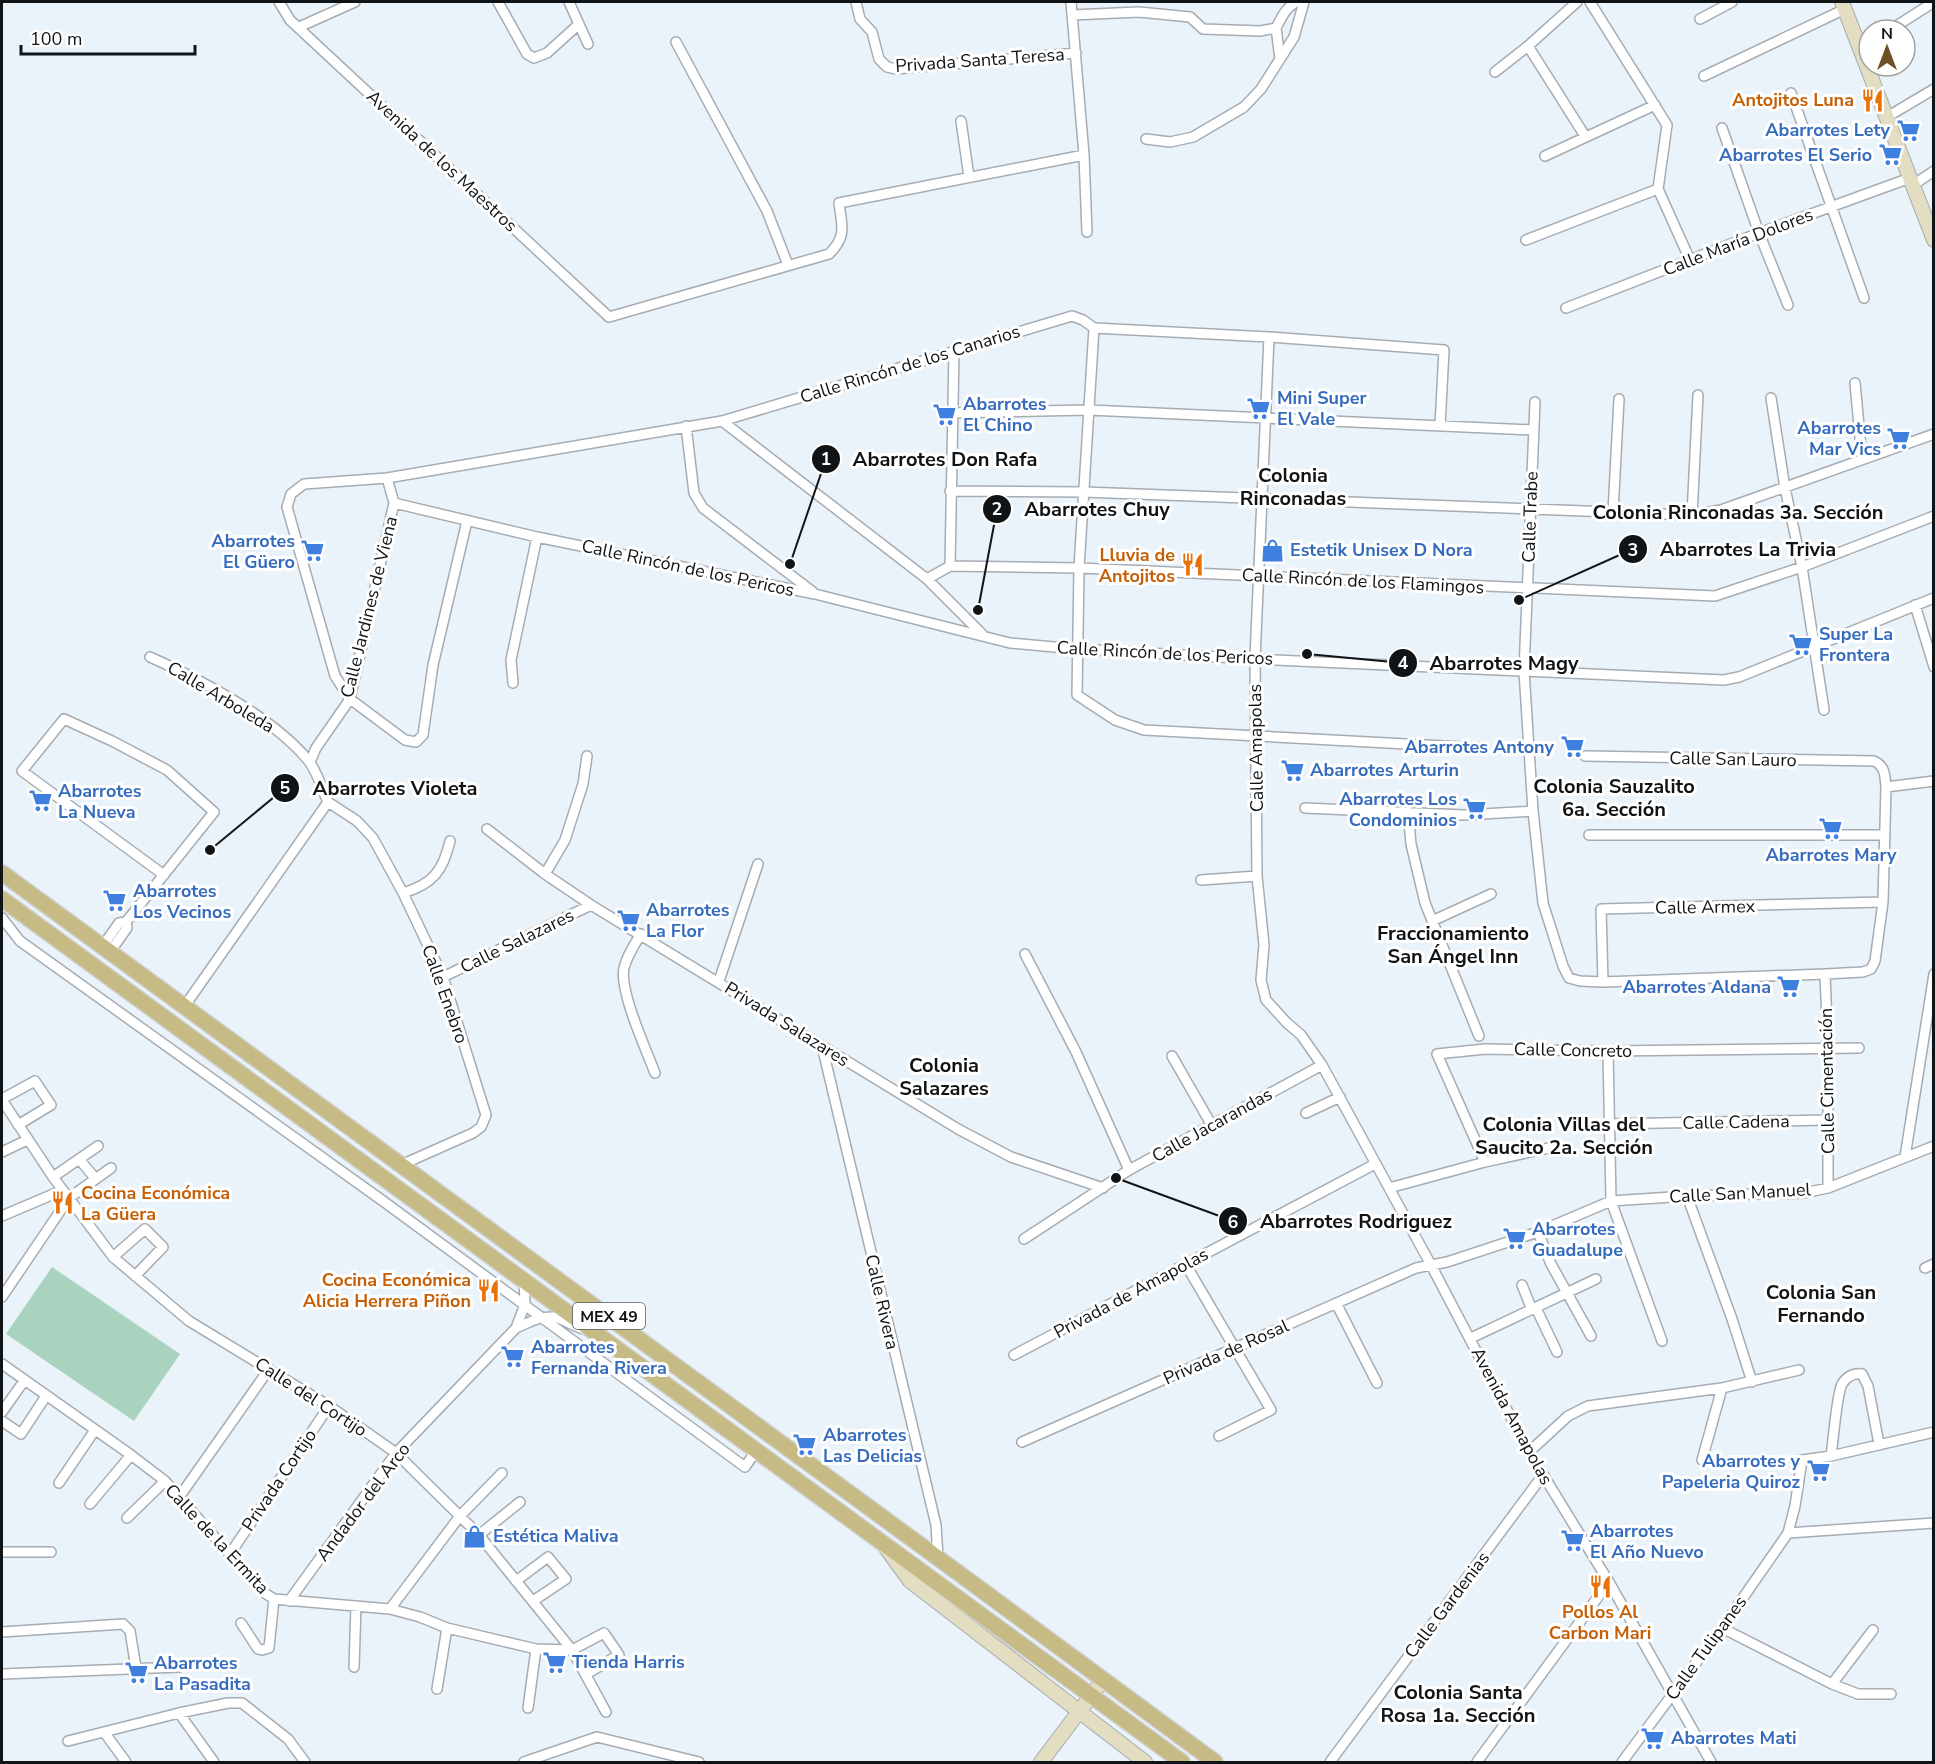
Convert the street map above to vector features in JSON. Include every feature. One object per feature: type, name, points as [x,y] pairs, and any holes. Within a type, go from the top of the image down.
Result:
[{"type":"main road","name":"MEX 49","points":[[2,873],[1215,1762]]},
{"type":"main road","name":"MEX 49","points":[[5,911],[395,1185],[1182,1762]]},
{"type":"main road","points":[[590,1330],[604,1312]]},
{"type":"main road","points":[[756,1451],[768,1433]]},
{"type":"street","name":"Avenida de los Maestros","points":[[279,2],[290,20],[609,317],[788,265]]},
{"type":"street","points":[[299,27],[355,2]]},
{"type":"street","points":[[498,2],[527,54],[534,58],[547,53],[579,24]]},
{"type":"street","points":[[569,2],[588,44]]},
{"type":"street","name":"Privada Santa Teresa","points":[[856,2],[860,19],[872,32],[879,60],[887,67],[896,69],[1076,52]]},
{"type":"street","points":[[1071,2],[1084,155],[1087,232]]},
{"type":"street","points":[[1280,59],[1276,28],[1287,9],[1297,2]]},
{"type":"street","points":[[1146,139],[1170,142],[1193,137],[1244,107],[1261,89],[1294,37],[1304,2]]},
{"type":"street","points":[[1495,72],[1577,2]]},
{"type":"street","points":[[1590,2],[1667,125],[1658,189],[1689,260]]},
{"type":"street","points":[[1700,19],[1732,2]]},
{"type":"street","points":[[1909,18],[1934,2]]},
{"type":"street","points":[[1704,76],[1844,5],[1857,31]]},
{"type":"street","points":[[1072,15],[1139,12],[1190,17],[1203,29],[1260,31],[1276,28]]},
{"type":"street","points":[[676,42],[767,211],[788,265],[829,254],[838,245],[843,234],[840,203],[1084,155]]},
{"type":"street","points":[[1528,46],[1585,136]]},
{"type":"street","points":[[1875,78],[1887,117],[1934,240]]},
{"type":"street","points":[[1887,117],[1934,89]]},
{"type":"street","points":[[1791,93],[1864,298]]},
{"type":"street","points":[[1545,156],[1655,105]]},
{"type":"street","points":[[961,121],[969,177]]},
{"type":"street","points":[[1722,129],[1759,233],[1788,305]]},
{"type":"street","name":"Calle María Dolores","points":[[1566,308],[1759,233],[1934,171]]},
{"type":"street","points":[[1527,240],[1658,189]]},
{"type":"street","name":"Calle Rincón de los Canarios","points":[[350,699],[335,676],[287,507],[291,494],[304,484],[387,478],[722,421],[1072,316],[1094,328],[1269,337],[1444,350],[1440,426]]},
{"type":"street","points":[[1094,328],[1079,568],[1077,695],[1115,720],[1144,730],[1482,748]]},
{"type":"street","name":"Calle Amapolas","points":[[1269,337],[1255,659],[1257,876],[1264,945],[1261,980],[1266,999],[1301,1035],[1322,1065]]},
{"type":"street","points":[[927,579],[950,566],[954,351]]},
{"type":"street","points":[[1855,383],[1862,459]]},
{"type":"street","points":[[1692,516],[1698,395]]},
{"type":"street","points":[[1771,398],[1785,488],[1802,567],[1824,710]]},
{"type":"street","points":[[1613,512],[1619,399]]},
{"type":"street","name":"Calle Trabe","points":[[1535,402],[1524,671],[1533,811],[1543,903],[1569,978],[1603,982],[1863,972],[1871,969],[1875,961],[1882,902]]},
{"type":"street","points":[[953,413],[1089,410],[1533,430]]},
{"type":"street","points":[[722,421],[927,579],[983,635]]},
{"type":"street","points":[[686,426],[694,492],[703,508],[815,594]]},
{"type":"street","points":[[950,491],[1084,492],[1692,516],[1721,510],[1934,434]]},
{"type":"street","name":"Calle Jardines de Viena","points":[[310,762],[315,748],[350,699],[394,503],[387,478]]},
{"type":"street","name":"Calle Rincón de los Pericos","points":[[394,503],[537,537],[815,594],[1010,643],[1076,649],[1724,680],[1739,677],[1934,598]]},
{"type":"street","name":"Calle Rincón de los Flamingos","points":[[950,566],[1079,568],[1714,596],[1802,567],[1934,516]]},
{"type":"street","points":[[350,699],[405,740],[416,742],[423,735],[433,665],[467,521]]},
{"type":"street","points":[[513,683],[511,660],[537,537]]},
{"type":"street","points":[[1915,605],[1934,667]]},
{"type":"street","name":"Calle Arboleda","points":[[150,657],[184,672],[274,726],[310,762],[328,802]]},
{"type":"street","points":[[106,949],[119,931],[119,923],[126,922],[164,875],[214,813],[167,770],[64,719],[22,771],[164,875]]},
{"type":"street","points":[[545,874],[565,840],[583,784],[587,756]]},
{"type":"street","name":"Calle San Lauro","points":[[1585,756],[1874,761],[1881,764],[1886,787]]},
{"type":"street","points":[[1882,902],[1886,787],[1934,781]]},
{"type":"street","points":[[184,1007],[328,802]]},
{"type":"street","name":"Calle Enebro","points":[[328,802],[357,821],[373,838],[403,893],[442,977],[486,1115],[481,1127],[473,1133],[401,1164]]},
{"type":"street","points":[[1305,808],[1464,815],[1533,811]]},
{"type":"street","points":[[1408,813],[1411,844],[1425,903],[1479,1036]]},
{"type":"street","name":"Privada Salazares","points":[[487,828],[545,874],[591,905],[719,981],[957,1129],[1011,1157],[1103,1188]]},
{"type":"street","points":[[1589,835],[1885,835]]},
{"type":"street","points":[[403,893],[419,888],[436,876],[447,856],[450,841]]},
{"type":"street","points":[[719,981],[758,864]]},
{"type":"street","points":[[1201,880],[1257,876]]},
{"type":"street","points":[[1432,921],[1491,894]]},
{"type":"street","name":"Calle Armex","points":[[1603,982],[1601,909],[1882,902]]},
{"type":"street","name":"Calle Salazares","points":[[442,977],[591,905]]},
{"type":"street","points":[[5,911],[20,941],[525,1304],[745,1467],[756,1451]]},
{"type":"street","points":[[641,934],[628,956],[624,971],[625,989],[655,1073]]},
{"type":"street","points":[[1025,954],[1076,1052],[1129,1170]]},
{"type":"street","name":"Calle Cimentación","points":[[1825,974],[1828,1188]]},
{"type":"street","points":[[1905,1157],[1934,974]]},
{"type":"street","name":"Calle Rivera","points":[[822,1046],[936,1526],[938,1558]]},
{"type":"street","points":[[1923,1050],[1934,1047]]},
{"type":"street","name":"Calle Concreto","points":[[1485,1162],[1437,1054],[1485,1049],[1608,1052],[1859,1048]]},
{"type":"street","points":[[1608,1052],[1611,1201],[1662,1341]]},
{"type":"street","points":[[1172,1056],[1211,1124]]},
{"type":"street","name":"Avenida Amapolas","points":[[1322,1065],[1529,1452],[1610,1582],[1712,1762]]},
{"type":"street","name":"Calle Jacarandas","points":[[1024,1239],[1129,1170],[1322,1065]]},
{"type":"street","points":[[2,1099],[35,1081],[51,1105],[18,1125]]},
{"type":"street","points":[[1306,1113],[1340,1096]]},
{"type":"street","name":"Calle del Cortijo","points":[[2,1099],[27,1140],[113,1257],[189,1321],[329,1406],[396,1453],[479,1535],[572,1650],[606,1712]]},
{"type":"street","name":"Calle Cadena","points":[[1609,1124],[1827,1120]]},
{"type":"street","points":[[2,1152],[27,1140]]},
{"type":"street","points":[[53,1177],[98,1146]]},
{"type":"street","points":[[1389,1188],[1485,1162],[1558,1146]]},
{"type":"street","name":"Calle San Manuel","points":[[1538,1232],[1611,1201],[1687,1196],[1804,1193],[1828,1188],[1934,1146]]},
{"type":"street","points":[[340,1170],[352,1154]]},
{"type":"street","points":[[80,1159],[94,1178]]},
{"type":"street","name":"Privada de Amapolas","points":[[1014,1355],[1375,1164]]},
{"type":"street","points":[[2,1216],[66,1194],[111,1168]]},
{"type":"street","points":[[383,1201],[395,1185]]},
{"type":"street","points":[[2,1297],[66,1194]]},
{"type":"street","points":[[1687,1196],[1732,1319],[1752,1382]]},
{"type":"street","points":[[113,1257],[145,1229],[163,1247],[135,1276]]},
{"type":"street","points":[[1538,1232],[1551,1264],[1591,1336]]},
{"type":"street","name":"Privada de Rosal","points":[[1023,1442],[1416,1268],[1447,1262],[1538,1232]]},
{"type":"street","points":[[1185,1265],[1271,1410],[1219,1436]]},
{"type":"street","points":[[1470,1338],[1596,1278]]},
{"type":"street","name":"Andador del Arco","points":[[289,1601],[396,1453],[516,1328],[525,1304],[524,1280]]},
{"type":"street","points":[[1522,1286],[1557,1352]]},
{"type":"street","points":[[1336,1303],[1377,1383]]},
{"type":"street","points":[[543,1318],[557,1318],[573,1327],[590,1330]]},
{"type":"street","name":"Andador del Arco","points":[[516,1328],[543,1318]]},
{"type":"street","name":"Calle de la Ermita","points":[[2,1364],[165,1481],[263,1592],[274,1599],[390,1609],[420,1617],[447,1628],[536,1648],[572,1650]]},
{"type":"street","points":[[180,1496],[269,1369]]},
{"type":"street","points":[[1529,1452],[1568,1416],[1588,1406],[1722,1388],[1799,1370]]},
{"type":"street","points":[[1879,1444],[1868,1386],[1862,1374],[1850,1375],[1841,1386],[1831,1455],[1934,1432]]},
{"type":"street","points":[[2,1412],[24,1381]]},
{"type":"street","points":[[651,1398],[663,1383]]},
{"type":"street","points":[[1702,1460],[1722,1388]]},
{"type":"street","points":[[2,1421],[21,1434],[46,1396]]},
{"type":"street","name":"Privada Cortijo","points":[[230,1554],[329,1406]]},
{"type":"street","points":[[710,1441],[721,1426]]},
{"type":"street","points":[[59,1483],[95,1430]]},
{"type":"street","points":[[90,1504],[130,1455]]},
{"type":"street","name":"Calle Tulipanes","points":[[1622,1762],[1722,1628],[1788,1533],[1796,1506],[1802,1460],[1831,1455]]},
{"type":"street","points":[[390,1609],[460,1516],[502,1473]]},
{"type":"street","name":"Calle Gardenias","points":[[1330,1762],[1543,1475]]},
{"type":"street","points":[[127,1518],[165,1481]]},
{"type":"street","points":[[479,1535],[520,1502]]},
{"type":"street","points":[[1788,1533],[1934,1523]]},
{"type":"street","points":[[882,1544],[910,1581],[1145,1762]]},
{"type":"street","points":[[2,1552],[51,1552]]},
{"type":"street","points":[[516,1581],[548,1557],[566,1579],[532,1601]]},
{"type":"street","points":[[1477,1762],[1610,1582]]},
{"type":"street","points":[[241,1623],[258,1649],[269,1648],[274,1599]]},
{"type":"street","points":[[354,1667],[356,1606]]},
{"type":"street","points":[[2,1632],[123,1624],[130,1630],[136,1668]]},
{"type":"street","points":[[437,1689],[447,1628]]},
{"type":"street","points":[[1722,1628],[1858,1694],[1891,1694]]},
{"type":"street","points":[[1832,1683],[1873,1630]]},
{"type":"street","points":[[572,1650],[604,1633],[619,1654],[586,1674]]},
{"type":"street","points":[[528,1708],[536,1648]]},
{"type":"street","points":[[2,1674],[179,1667]]},
{"type":"street","points":[[1041,1762],[1103,1680]]},
{"type":"street","points":[[68,1741],[179,1713],[228,1703],[242,1703],[288,1739],[305,1762]]},
{"type":"street","points":[[179,1713],[214,1762]]},
{"type":"street","points":[[104,1732],[126,1762]]},
{"type":"street","points":[[524,1762],[597,1737],[699,1762]]},
{"type":"green space","points":[[52,1267],[180,1354],[134,1421],[6,1334]]},
{"type":"place","name":"Antojitos Luna","points":[[1872,100]]},
{"type":"place","name":"Abarrotes Lety","points":[[1908,130]]},
{"type":"place","name":"Abarrotes El Serio","points":[[1890,155]]},
{"type":"place","name":"Mini Super El Vale","points":[[1259,408]]},
{"type":"place","name":"Abarrotes El Chino","points":[[945,414]]},
{"type":"place","name":"Abarrotes Mar Vics","points":[[1899,438]]},
{"type":"place","name":"Estetik Unisex D Nora","points":[[1272,550]]},
{"type":"place","name":"Abarrotes El Güero","points":[[313,551]]},
{"type":"place","name":"Abarrotes Don Rafa","points":[[790,564]]},
{"type":"place","name":"Lluvia de Antojitos","points":[[1193,565]]},
{"type":"place","name":"Abarrotes La Trivia","points":[[1519,600]]},
{"type":"place","name":"Abarrotes Chuy","points":[[978,610]]},
{"type":"place","name":"Super La Frontera","points":[[1801,644]]},
{"type":"place","name":"Abarrotes Magy","points":[[1307,654]]},
{"type":"place","name":"Abarrotes Antony","points":[[1572,747]]},
{"type":"place","name":"Abarrotes Arturin","points":[[1292,770]]},
{"type":"place","name":"Abarrotes La Nueva","points":[[40,801]]},
{"type":"place","name":"Abarrotes Los Condominios","points":[[1475,809]]},
{"type":"place","name":"Abarrotes Mary","points":[[1831,829]]},
{"type":"place","name":"Abarrotes Violeta","points":[[210,850]]},
{"type":"place","name":"Abarrotes Los Vecinos","points":[[115,901]]},
{"type":"place","name":"Abarrotes La Flor","points":[[628,920]]},
{"type":"place","name":"Abarrotes Aldana","points":[[1789,987]]},
{"type":"place","name":"Abarrotes Rodriguez","points":[[1116,1178]]},
{"type":"place","name":"Cocina Económica La Güera","points":[[63,1203]]},
{"type":"place","name":"Abarrotes Guadalupe","points":[[1514,1239]]},
{"type":"place","name":"Cocina Económica Alicia Herrera Piñon","points":[[489,1290]]},
{"type":"place","name":"Abarrotes Fernanda Rivera","points":[[513,1357]]},
{"type":"place","name":"Abarrotes Las Delicias","points":[[805,1445]]},
{"type":"place","name":"Abarrotes y Papeleria Quiroz","points":[[1818,1471]]},
{"type":"place","name":"Estética Maliva","points":[[475,1536]]},
{"type":"place","name":"Abarrotes El Año Nuevo","points":[[1572,1541]]},
{"type":"place","name":"Pollos Al Carbon Mari","points":[[1600,1586]]},
{"type":"place","name":"Tienda Harris","points":[[554,1662]]},
{"type":"place","name":"Abarrotes La Pasadita","points":[[136,1673]]},
{"type":"place","name":"Abarrotes Mati","points":[[1653,1738]]},
{"type":"district","name":"Colonia Rinconadas","points":[[1293,486]]},
{"type":"district","name":"Colonia Rinconadas 3a. Sección","points":[[1738,512]]},
{"type":"district","name":"Colonia Sauzalito 6a. Sección","points":[[1614,798]]},
{"type":"district","name":"Fraccionamiento San Ángel Inn","points":[[1453,944]]},
{"type":"district","name":"Colonia Salazares","points":[[944,1076]]},
{"type":"district","name":"Colonia Villas del Saucito 2a. Sección","points":[[1564,1136]]},
{"type":"district","name":"Colonia San Fernando","points":[[1821,1304]]},
{"type":"district","name":"Colonia Santa Rosa 1a. Sección","points":[[1458,1704]]}]
